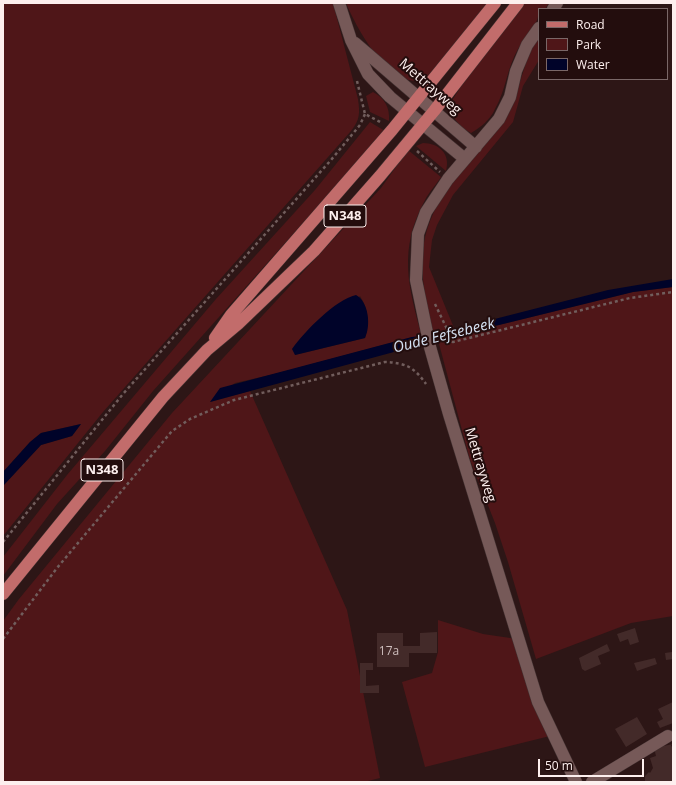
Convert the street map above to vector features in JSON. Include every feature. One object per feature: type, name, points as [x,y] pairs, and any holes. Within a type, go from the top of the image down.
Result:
[{"type":"main road","name":"N348","points":[[207,350],[231,315],[419,98],[495,3]]},
{"type":"main road","name":"N348","points":[[3,594],[115,454],[163,397],[207,350],[238,324],[314,251],[434,111],[518,3]]},
{"type":"street","points":[[339,3],[351,40],[368,74],[378,85],[465,159]]},
{"type":"street","points":[[476,147],[499,119],[510,97],[516,71],[528,45],[538,30]]},
{"type":"street","name":"Mettrayweg","points":[[351,40],[476,147],[448,179],[426,212],[418,234],[416,280],[430,347],[451,421],[538,702],[576,782]]},
{"type":"street","points":[[592,782],[668,736]]},
{"type":"path","points":[[3,542],[124,394],[331,160],[360,125],[365,114]]},
{"type":"path","points":[[446,327],[450,341],[453,342],[630,298],[673,292]]},
{"type":"path","points":[[3,639],[57,568],[124,487],[172,431],[190,419],[234,400],[385,362],[401,362],[416,371],[429,390]]},
{"type":"green space","points":[[3,3],[333,3],[358,99],[359,112],[358,120],[351,131],[103,412],[3,536],[3,486],[41,445],[72,436],[81,424],[41,433],[30,442],[3,472]]},
{"type":"green space","points":[[346,3],[489,3],[432,74],[426,78],[413,81],[401,77],[388,68],[377,56],[358,27]]},
{"type":"green space","points":[[522,3],[549,3],[546,8],[538,8],[538,15],[535,25],[514,56],[499,102],[491,117],[471,133],[462,128],[450,113],[453,99],[460,88],[458,87]]},
{"type":"green space","points":[[538,38],[538,62],[523,86],[513,122],[453,195],[437,225],[432,240],[429,267],[454,328],[433,334],[426,300],[422,268],[425,237],[430,221],[438,204],[518,88],[530,50]]},
{"type":"green space","points":[[373,92],[384,100],[389,112],[389,121],[370,112],[366,96]]},
{"type":"green space","points":[[370,122],[385,131],[153,391],[105,451],[57,504],[3,576],[3,557],[67,475],[216,299],[315,190]]},
{"type":"green space","points":[[423,143],[439,147],[447,159],[446,171],[416,146]]},
{"type":"green space","points":[[408,150],[441,177],[427,197],[417,218],[411,235],[408,252],[410,284],[422,337],[412,337],[283,372],[235,383],[210,402],[250,391],[347,610],[380,778],[364,782],[3,782],[3,621],[19,599],[172,413],[381,188]],"holes":[[[360,296],[367,311],[365,338],[295,355]]]},
{"type":"green space","points":[[673,287],[673,616],[631,623],[536,659],[508,562],[495,523],[470,460],[438,340],[633,292]]},
{"type":"green space","points":[[438,620],[483,634],[517,639],[550,736],[425,767],[402,682],[432,673],[438,652]]},
{"type":"water","name":"Oude Eefsebeek","points":[[673,279],[673,287],[633,292],[438,340],[210,402],[220,388],[412,337],[436,334],[608,290]]},
{"type":"water","points":[[356,295],[364,303],[368,315],[368,327],[365,338],[295,355],[292,349],[312,325],[339,303]]},
{"type":"water","points":[[81,424],[72,436],[41,445],[3,486],[3,472],[30,442],[41,433]]},
{"type":"building","points":[[635,628],[639,642],[630,645],[628,639],[620,642],[617,634]]},
{"type":"building","points":[[437,632],[437,653],[409,653],[409,667],[377,667],[377,633],[403,633],[403,646],[420,646],[420,633]]},
{"type":"building","points":[[607,644],[610,651],[598,656],[601,664],[585,671],[582,669],[579,658]]},
{"type":"building","points":[[672,652],[673,659],[666,660],[665,653]]},
{"type":"building","points":[[655,658],[657,664],[637,671],[634,663]]},
{"type":"building","points":[[360,663],[373,663],[373,670],[366,670],[366,686],[379,685],[379,693],[360,693]]},
{"type":"building","points":[[673,702],[673,723],[660,728],[657,722],[663,719],[658,709]]},
{"type":"building","points":[[637,717],[647,734],[626,747],[615,729]]},
{"type":"building","points":[[673,744],[671,745],[673,749],[673,781],[645,782],[645,776],[649,772],[650,773],[653,768],[650,758],[656,756],[654,748]]}]
